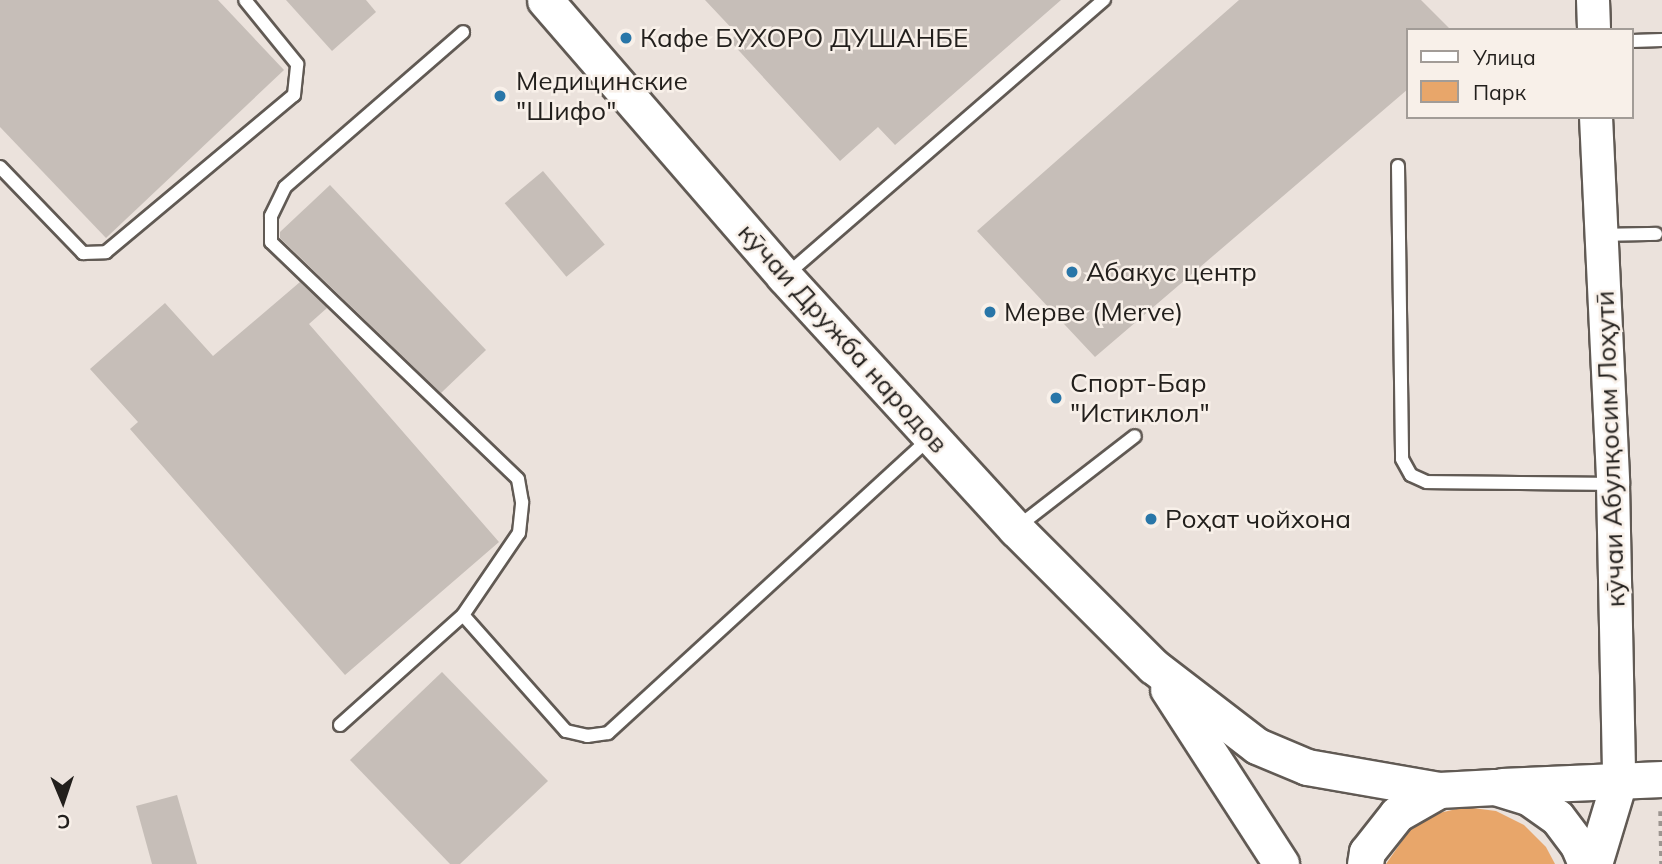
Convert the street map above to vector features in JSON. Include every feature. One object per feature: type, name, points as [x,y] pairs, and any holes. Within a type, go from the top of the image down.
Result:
[{"type":"main road","name":"кӯчаи Дружба народов","points":[[545,0],[784,276],[1016,528],[1153,666]]},
{"type":"main road","points":[[1153,666],[1257,746],[1307,767],[1439,790],[1662,779]]},
{"type":"main road","points":[[1153,666],[1281,864]]},
{"type":"main road","points":[[1594,864],[1619,781]]},
{"type":"main road","points":[[1496,787],[1528,797],[1557,817],[1578,845],[1586,864]]},
{"type":"main road","points":[[1365,864],[1367,852],[1397,814],[1439,790]]},
{"type":"street","points":[[1593,0],[1594,28]]},
{"type":"street","name":"кӯчаи Абулқосим Лоҳутӣ","points":[[1596,119],[1613,484],[1619,781]]},
{"type":"lane","points":[[0,167],[83,253],[106,252],[294,95],[297,64],[245,0]]},
{"type":"lane","points":[[784,276],[1104,0]]},
{"type":"lane","points":[[341,725],[463,615],[519,533],[522,502],[518,479],[271,242],[271,216],[285,187],[463,32]]},
{"type":"lane","points":[[1634,41],[1662,40]]},
{"type":"lane","points":[[1398,166],[1402,458],[1411,475],[1427,482],[1613,484]]},
{"type":"lane","points":[[1601,236],[1656,234]]},
{"type":"lane","points":[[1016,528],[1135,436]]},
{"type":"lane","points":[[463,615],[566,731],[587,736],[608,733],[932,437]]},
{"type":"path","points":[[1661,864],[1662,811]]},
{"type":"green space","points":[[1465,807],[1496,811],[1524,825],[1546,847],[1555,864],[1386,864],[1409,831],[1435,814]]},
{"type":"building","points":[[0,0],[218,0],[284,70],[106,238],[0,127]]},
{"type":"building","points":[[286,0],[366,0],[376,12],[332,51]]},
{"type":"building","points":[[705,0],[1061,0],[895,145],[878,127],[840,161],[730,41],[737,34]]},
{"type":"building","points":[[1239,0],[1421,0],[1449,28],[1406,28],[1406,91],[1095,357],[977,231]]},
{"type":"building","points":[[543,171],[605,245],[566,277],[505,203]]},
{"type":"building","points":[[330,185],[486,350],[441,393],[280,238],[280,232]]},
{"type":"building","points":[[300,282],[327,308],[309,324],[499,542],[345,675],[130,429],[138,422],[90,369],[165,303],[213,356]]},
{"type":"building","points":[[442,672],[548,781],[460,864],[450,864],[350,760]]},
{"type":"building","points":[[177,795],[197,864],[152,864],[136,806]]},
{"type":"place","name":"Кафе БУХОРО ДУШАНБЕ","points":[[626,38]]},
{"type":"place","name":"Медицинские \"Шифо\"","points":[[500,96]]},
{"type":"place","name":"Абакус центр","points":[[1072,272]]},
{"type":"place","name":"Мерве (Merve)","points":[[990,312]]},
{"type":"place","name":"Спорт-Бар \"Истиклол\"","points":[[1056,398]]},
{"type":"place","name":"Роҳат чойхона","points":[[1151,519]]}]
